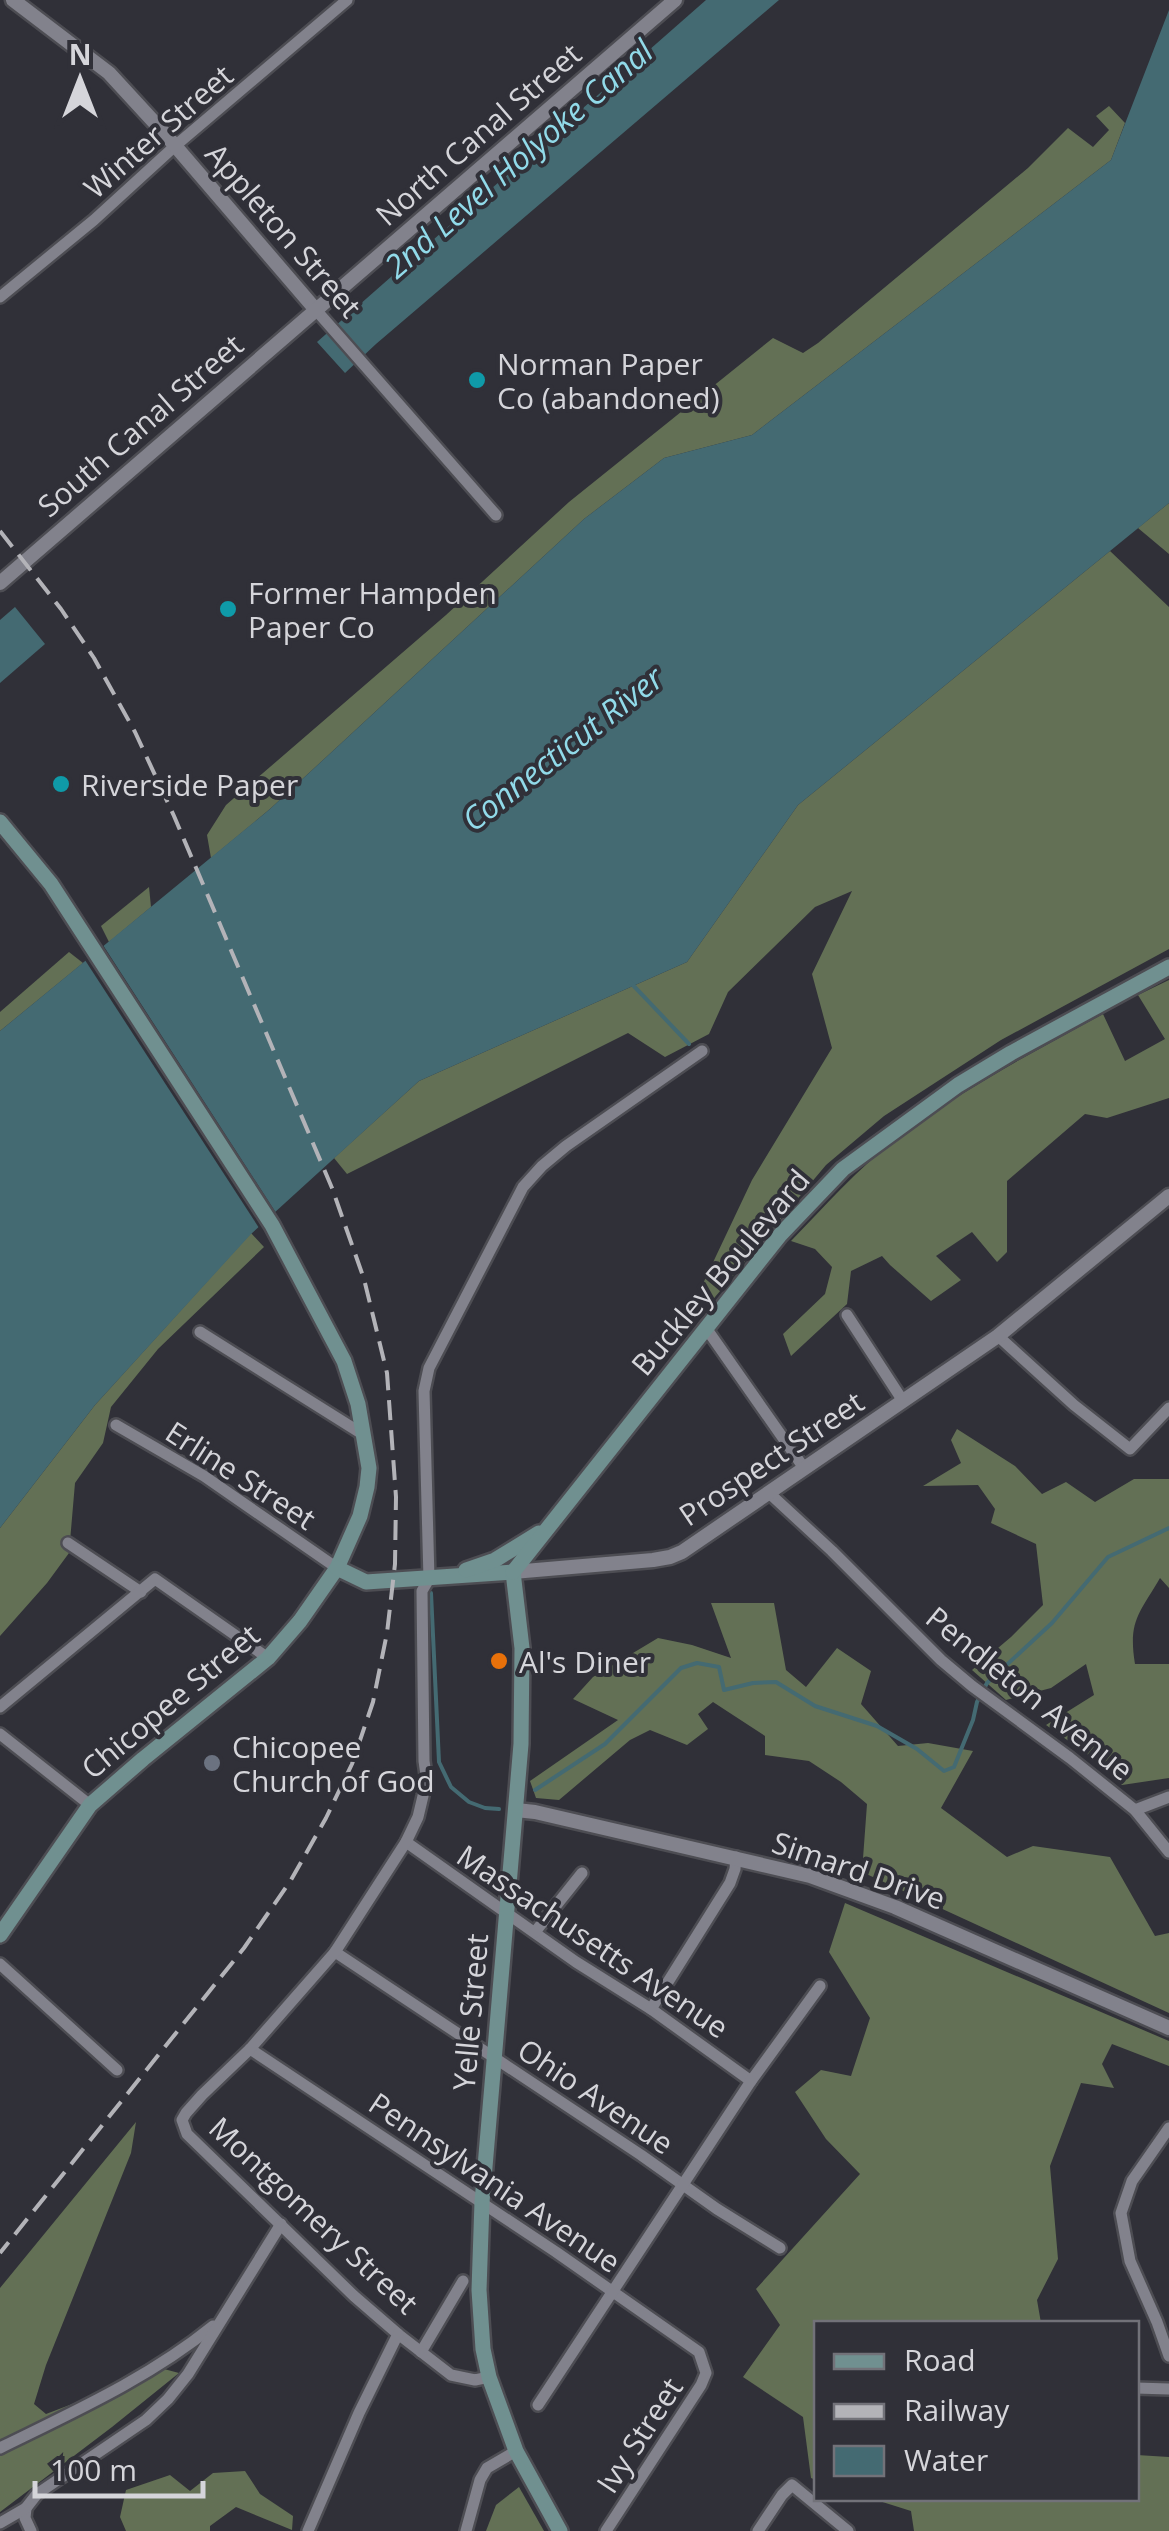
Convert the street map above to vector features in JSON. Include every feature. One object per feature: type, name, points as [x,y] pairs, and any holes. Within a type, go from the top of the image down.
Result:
[{"type":"main road","name":"Chicopee Street","points":[[0,822],[50,884],[272,1224],[344,1361],[358,1404],[369,1468],[360,1516],[337,1568],[300,1621],[268,1658],[90,1806],[0,1935]]},
{"type":"main road","name":"Buckley Boulevard","points":[[513,1572],[780,1235],[843,1170],[958,1085],[1169,966]]},
{"type":"main road","points":[[438,1578],[495,1560],[554,1522]]},
{"type":"main road","name":"Prospect Street","points":[[337,1568],[366,1582],[513,1572]]},
{"type":"main road","name":"Yelle Street","points":[[513,1572],[522,1648],[521,1744],[482,2202],[479,2290],[483,2349],[516,2450]]},
{"type":"main road","points":[[516,2450],[560,2531]]},
{"type":"street","name":"Appleton Street","points":[[14,0],[109,74],[496,516]]},
{"type":"street","name":"Winter Street","points":[[0,296],[94,220],[347,0]]},
{"type":"street","name":"North Canal Street","points":[[320,314],[675,0]]},
{"type":"street","name":"South Canal Street","points":[[0,583],[320,314]]},
{"type":"street","name":"Montgomery Street","points":[[490,2377],[465,2380],[450,2375],[398,2334],[187,2134],[182,2120],[335,1952],[418,1817],[426,1775],[422,1592],[438,1578],[424,1391],[429,1368],[523,1187],[580,1136],[702,1051]]},
{"type":"street","name":"Prospect Street","points":[[513,1572],[670,1557],[682,1552],[998,1336],[1167,1201]]},
{"type":"street","points":[[847,1315],[904,1401]]},
{"type":"street","points":[[706,1328],[804,1468]]},
{"type":"street","points":[[200,1332],[364,1435]]},
{"type":"street","points":[[998,1336],[1130,1450],[1169,1408]]},
{"type":"street","name":"Erline Street","points":[[116,1425],[204,1476],[337,1568]]},
{"type":"street","name":"Pendleton Avenue","points":[[768,1492],[941,1660],[1135,1810],[1169,1852]]},
{"type":"street","points":[[68,1543],[140,1592]]},
{"type":"street","points":[[0,1708],[154,1579],[268,1658]]},
{"type":"street","points":[[0,1734],[90,1806]]},
{"type":"street","points":[[1135,1810],[1169,1797]]},
{"type":"street","name":"Simard Drive","points":[[516,1810],[810,1876],[895,1906],[1169,2028]]},
{"type":"street","name":"Massachusetts Avenue","points":[[406,1842],[751,2080]]},
{"type":"street","points":[[651,2009],[730,1884],[736,1857]]},
{"type":"street","points":[[535,1932],[582,1874]]},
{"type":"street","name":"Ohio Avenue","points":[[335,1952],[780,2248]]},
{"type":"street","points":[[0,1964],[117,2070]]},
{"type":"street","points":[[538,2405],[751,2080],[820,1986]]},
{"type":"street","name":"Pennsylvania Avenue","points":[[250,2049],[614,2291],[699,2352],[705,2363]]},
{"type":"street","points":[[1169,2128],[1132,2181],[1120,2213],[1130,2260],[1169,2356]]},
{"type":"street","points":[[0,2523],[146,2420],[168,2399],[188,2374],[282,2224]]},
{"type":"street","points":[[421,2352],[463,2281]]},
{"type":"street","points":[[0,2448],[110,2393],[190,2344],[223,2318]]},
{"type":"street","points":[[308,2531],[398,2334]]},
{"type":"street","name":"Ivy Street","points":[[606,2531],[701,2385],[705,2363]]},
{"type":"street","points":[[1139,2388],[1169,2389]]},
{"type":"street","points":[[466,2531],[487,2468],[516,2450]]},
{"type":"street","points":[[758,2531],[792,2485],[848,2531]]},
{"type":"street","points":[[26,2508],[25,2518],[31,2531]]},
{"type":"green space","points":[[1109,106],[1125,123],[1111,160],[752,435],[664,458],[584,519],[270,809],[211,858],[207,835],[226,805],[446,615],[569,502],[773,338],[803,353],[818,343],[1028,168],[1068,128],[1093,147],[1109,130],[1096,116]]},
{"type":"green space","points":[[1169,503],[1169,554],[1138,528]]},
{"type":"green space","points":[[1110,551],[1169,607],[1169,949],[1001,1040],[884,1116],[826,1165],[710,1303],[699,1292],[752,1180],[832,1048],[812,974],[852,891],[815,907],[728,992],[709,1034],[665,1057],[628,1033],[347,1174],[334,1158],[419,1081],[687,962],[798,805]]},
{"type":"green space","points":[[149,887],[151,907],[109,942],[101,926]]},
{"type":"green space","points":[[69,952],[83,963],[0,1031],[0,1012]]},
{"type":"green space","points":[[1169,980],[1169,1098],[1107,1118],[1085,1114],[1007,1181],[1007,1252],[997,1262],[972,1232],[936,1256],[961,1280],[931,1301],[882,1256],[851,1271],[847,1304],[791,1356],[783,1334],[825,1294],[832,1267],[815,1249],[791,1241],[842,1188],[883,1150],[946,1104],[1103,1014],[1125,1061],[1165,1039],[1138,995]]},
{"type":"green space","points":[[251,1233],[264,1247],[158,1349],[111,1407],[103,1443],[75,1483],[69,1553],[0,1636],[0,1528],[95,1405]]},
{"type":"green space","points":[[957,1429],[1015,1466],[1042,1494],[1066,1482],[1095,1502],[1134,1479],[1169,1479],[1169,1588],[1160,1578],[1137,1618],[1133,1637],[1135,1664],[1169,1664],[1169,1778],[1122,1785],[1104,1766],[1046,1725],[1094,1695],[1086,1664],[1051,1688],[1006,1700],[972,1670],[1043,1605],[1036,1544],[991,1523],[995,1509],[978,1485],[923,1486],[961,1463],[951,1440]]},
{"type":"green space","points":[[711,1603],[774,1603],[786,1670],[806,1687],[837,1648],[871,1671],[861,1704],[898,1746],[928,1743],[973,1751],[941,1808],[1007,1857],[1033,1846],[1110,1857],[1155,1936],[1169,1933],[1169,2013],[862,1872],[867,1804],[809,1761],[765,1755],[765,1736],[713,1702],[698,1714],[708,1729],[687,1745],[650,1730],[630,1740],[559,1800],[536,1798],[530,1781],[618,1720],[573,1699],[593,1677],[658,1638],[731,1658]]},
{"type":"green space","points":[[845,1903],[1169,2041],[1169,2066],[1112,2044],[1102,2064],[1114,2088],[1081,2083],[1050,2166],[1058,2259],[1037,2300],[1041,2321],[814,2321],[814,2479],[803,2417],[743,2377],[780,2325],[756,2289],[860,2174],[826,2139],[795,2092],[821,2070],[851,2076],[870,2018],[829,1952]]},
{"type":"green space","points":[[136,2122],[131,2153],[34,2404],[46,2414],[164,2369],[179,2373],[0,2512],[0,2288]]},
{"type":"green space","points":[[1139,2455],[1169,2457],[1169,2531],[914,2531],[911,2511],[879,2501],[1139,2501]]},
{"type":"green space","points":[[245,2471],[260,2494],[293,2516],[292,2530],[236,2507],[210,2526],[210,2531],[126,2531],[120,2517],[126,2490],[170,2475],[190,2491],[213,2473]]},
{"type":"green space","points":[[519,2487],[544,2531],[486,2531],[496,2505]]},
{"type":"water","points":[[706,0],[779,0],[345,373],[317,342]]},
{"type":"water","name":"Connecticut River","points":[[1169,10],[1169,503],[798,805],[687,962],[419,1081],[251,1234],[95,1405],[0,1528],[0,1031],[270,809],[584,519],[664,458],[752,435],[1111,160]]},
{"type":"water","points":[[15,607],[45,644],[0,683],[0,620]]},
{"type":"pier","points":[[101,942],[278,1216],[261,1231],[83,957]]},
{"type":"waterway","points":[[630,982],[689,1044]]},
{"type":"waterway","points":[[535,1790],[605,1744],[681,1668],[697,1663],[719,1667],[724,1690],[776,1682],[815,1706],[877,1726],[917,1749],[944,1771],[954,1767],[987,1683],[1052,1623],[1108,1557],[1169,1528]]},
{"type":"waterway","points":[[431,1593],[439,1762],[451,1787],[469,1802],[499,1809]]},
{"type":"railway","points":[[0,531],[94,658],[135,732],[332,1188],[364,1279],[387,1373],[396,1497],[395,1564],[373,1702],[352,1764],[326,1818],[291,1880],[244,1948],[0,2253]]},
{"type":"place","name":"Norman Paper Co (abandoned)","points":[[477,380]]},
{"type":"place","name":"Former Hampden Paper Co","points":[[228,609]]},
{"type":"place","name":"Riverside Paper","points":[[61,784]]},
{"type":"place","name":"Al's Diner","points":[[499,1661]]},
{"type":"place","name":"Chicopee Church of God","points":[[212,1763]]},
{"type":"water label","name":"2nd Level Holyoke Canal","points":[[518,158]]}]
